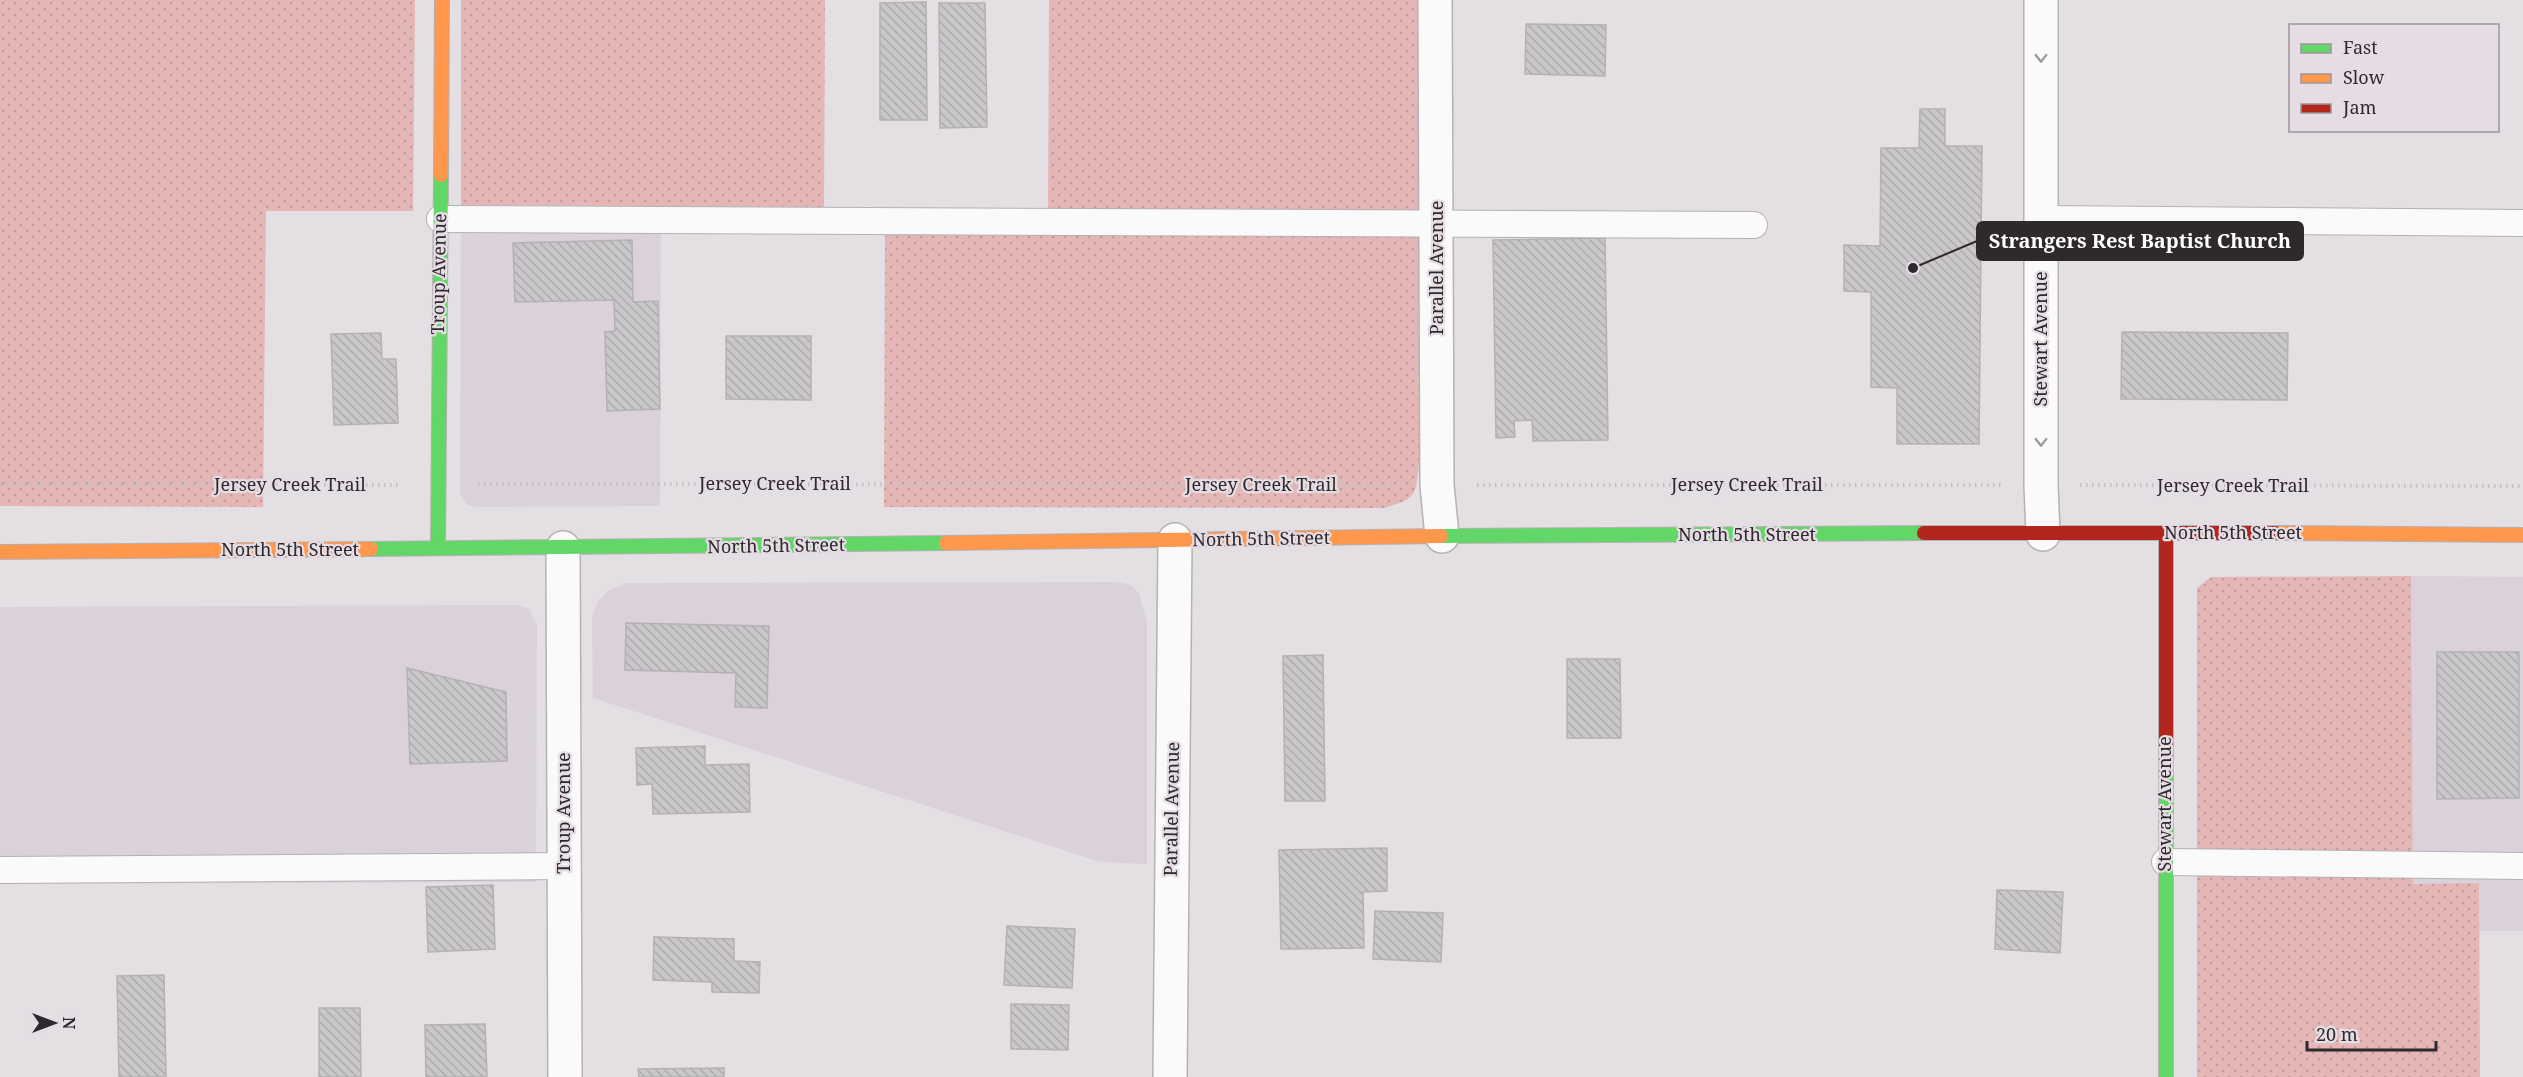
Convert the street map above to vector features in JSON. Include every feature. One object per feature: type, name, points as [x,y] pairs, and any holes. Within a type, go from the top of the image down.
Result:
[{"type":"street","name":"Troup Avenue","points":[[438,549],[442,0]]},
{"type":"street","name":"Parallel Avenue","points":[[1436,0],[1437,485],[1442,536]]},
{"type":"street","name":"Stewart Avenue","points":[[2041,0],[2041,485],[2043,534]]},
{"type":"street","name":"Stewart Avenue","points":[[2166,532],[2166,1077]]},
{"type":"street","name":"North 5th Street","points":[[0,552],[563,549],[1442,536],[2166,532],[2523,536]]},
{"type":"street","name":"Parallel Avenue","points":[[1170,1077],[1175,540]]},
{"type":"street","name":"Troup Avenue","points":[[563,549],[565,1077]]},
{"type":"lane","points":[[440,219],[1754,225]]},
{"type":"lane","points":[[2041,219],[2523,223]]},
{"type":"lane","points":[[2165,862],[2523,866]]},
{"type":"lane","points":[[0,870],[564,866]]},
{"type":"path","name":"Jersey Creek Trail","points":[[0,484],[2523,486]]},
{"type":"shaded area","points":[[0,0],[415,0],[413,211],[266,211],[263,507],[0,506]]},
{"type":"shaded area","points":[[461,0],[825,0],[824,207],[461,205]]},
{"type":"shaded area","points":[[1049,0],[1418,0],[1419,463],[1417,483],[1408,499],[1384,508],[884,507],[885,235],[1048,235]]},
{"type":"shaded area","points":[[461,205],[661,207],[660,506],[476,507],[466,504],[460,493]]},
{"type":"shaded area","points":[[2411,576],[2523,577],[2523,931],[2479,931],[2479,883],[2413,885]]},
{"type":"shaded area","points":[[2411,576],[2413,884],[2479,883],[2480,1077],[2197,1077],[2197,588],[2211,577]]},
{"type":"shaded area","points":[[625,583],[1125,583],[1139,593],[1147,622],[1147,864],[1100,862],[593,698],[592,616],[597,603],[606,592]]},
{"type":"shaded area","points":[[517,605],[528,608],[537,624],[536,882],[0,884],[0,607]]},
{"type":"building","points":[[926,2],[927,120],[880,120],[880,3]]},
{"type":"building","points":[[939,3],[985,3],[987,127],[940,128]]},
{"type":"building","points":[[1526,24],[1606,25],[1605,76],[1525,74]]},
{"type":"building","points":[[1920,109],[1945,109],[1945,146],[1982,146],[1979,444],[1897,444],[1897,388],[1871,387],[1871,292],[1844,291],[1844,245],[1880,246],[1881,148],[1919,148]]},
{"type":"building","points":[[1605,238],[1608,440],[1533,441],[1532,420],[1514,421],[1515,437],[1496,438],[1493,240]]},
{"type":"building","points":[[632,240],[633,302],[658,301],[660,409],[607,411],[605,332],[615,331],[614,300],[515,302],[513,243]]},
{"type":"building","points":[[2122,332],[2288,333],[2287,400],[2121,399]]},
{"type":"building","points":[[381,333],[382,359],[396,359],[398,423],[334,425],[331,334]]},
{"type":"building","points":[[726,336],[811,336],[811,400],[726,399]]},
{"type":"building","points":[[626,623],[769,626],[767,708],[735,707],[736,673],[625,670]]},
{"type":"building","points":[[2437,652],[2519,652],[2519,798],[2437,799]]},
{"type":"building","points":[[1323,655],[1325,801],[1285,801],[1283,656]]},
{"type":"building","points":[[1567,659],[1620,659],[1621,738],[1567,738]]},
{"type":"building","points":[[407,668],[506,692],[507,761],[410,764]]},
{"type":"building","points":[[705,746],[705,765],[749,764],[750,812],[653,814],[652,784],[637,785],[636,748]]},
{"type":"building","points":[[1387,848],[1387,891],[1363,892],[1364,948],[1281,949],[1279,850]]},
{"type":"building","points":[[493,885],[495,949],[428,952],[426,887]]},
{"type":"building","points":[[1997,890],[2063,892],[2060,953],[1995,949]]},
{"type":"building","points":[[1375,911],[1443,913],[1441,962],[1373,959]]},
{"type":"building","points":[[1007,926],[1075,929],[1072,988],[1004,985]]},
{"type":"building","points":[[654,937],[734,939],[734,961],[760,962],[759,993],[712,992],[712,982],[653,980]]},
{"type":"building","points":[[164,975],[166,1077],[119,1077],[117,976]]},
{"type":"building","points":[[1011,1004],[1069,1005],[1068,1050],[1011,1049]]},
{"type":"building","points":[[319,1008],[360,1008],[361,1077],[319,1077]]},
{"type":"building","points":[[485,1024],[487,1077],[426,1077],[425,1025]]},
{"type":"building","points":[[724,1068],[724,1077],[639,1077],[638,1069]]},
{"type":"traffic: fast","points":[[438,548],[441,175]]},
{"type":"traffic: fast","points":[[1441,536],[1924,533]]},
{"type":"traffic: fast","points":[[371,549],[946,543]]},
{"type":"traffic: fast","points":[[2166,770],[2166,1077]]},
{"type":"traffic: slow","points":[[441,175],[442,0]]},
{"type":"traffic: slow","points":[[2275,533],[2523,535]]},
{"type":"traffic: slow","points":[[946,543],[1441,536]]},
{"type":"traffic: slow","points":[[0,552],[371,549]]},
{"type":"traffic: jam","points":[[2166,532],[2166,770]]},
{"type":"traffic: jam","points":[[1924,533],[2275,533]]},
{"type":"place","name":"Strangers Rest Baptist Church","points":[[1913,268]]}]
